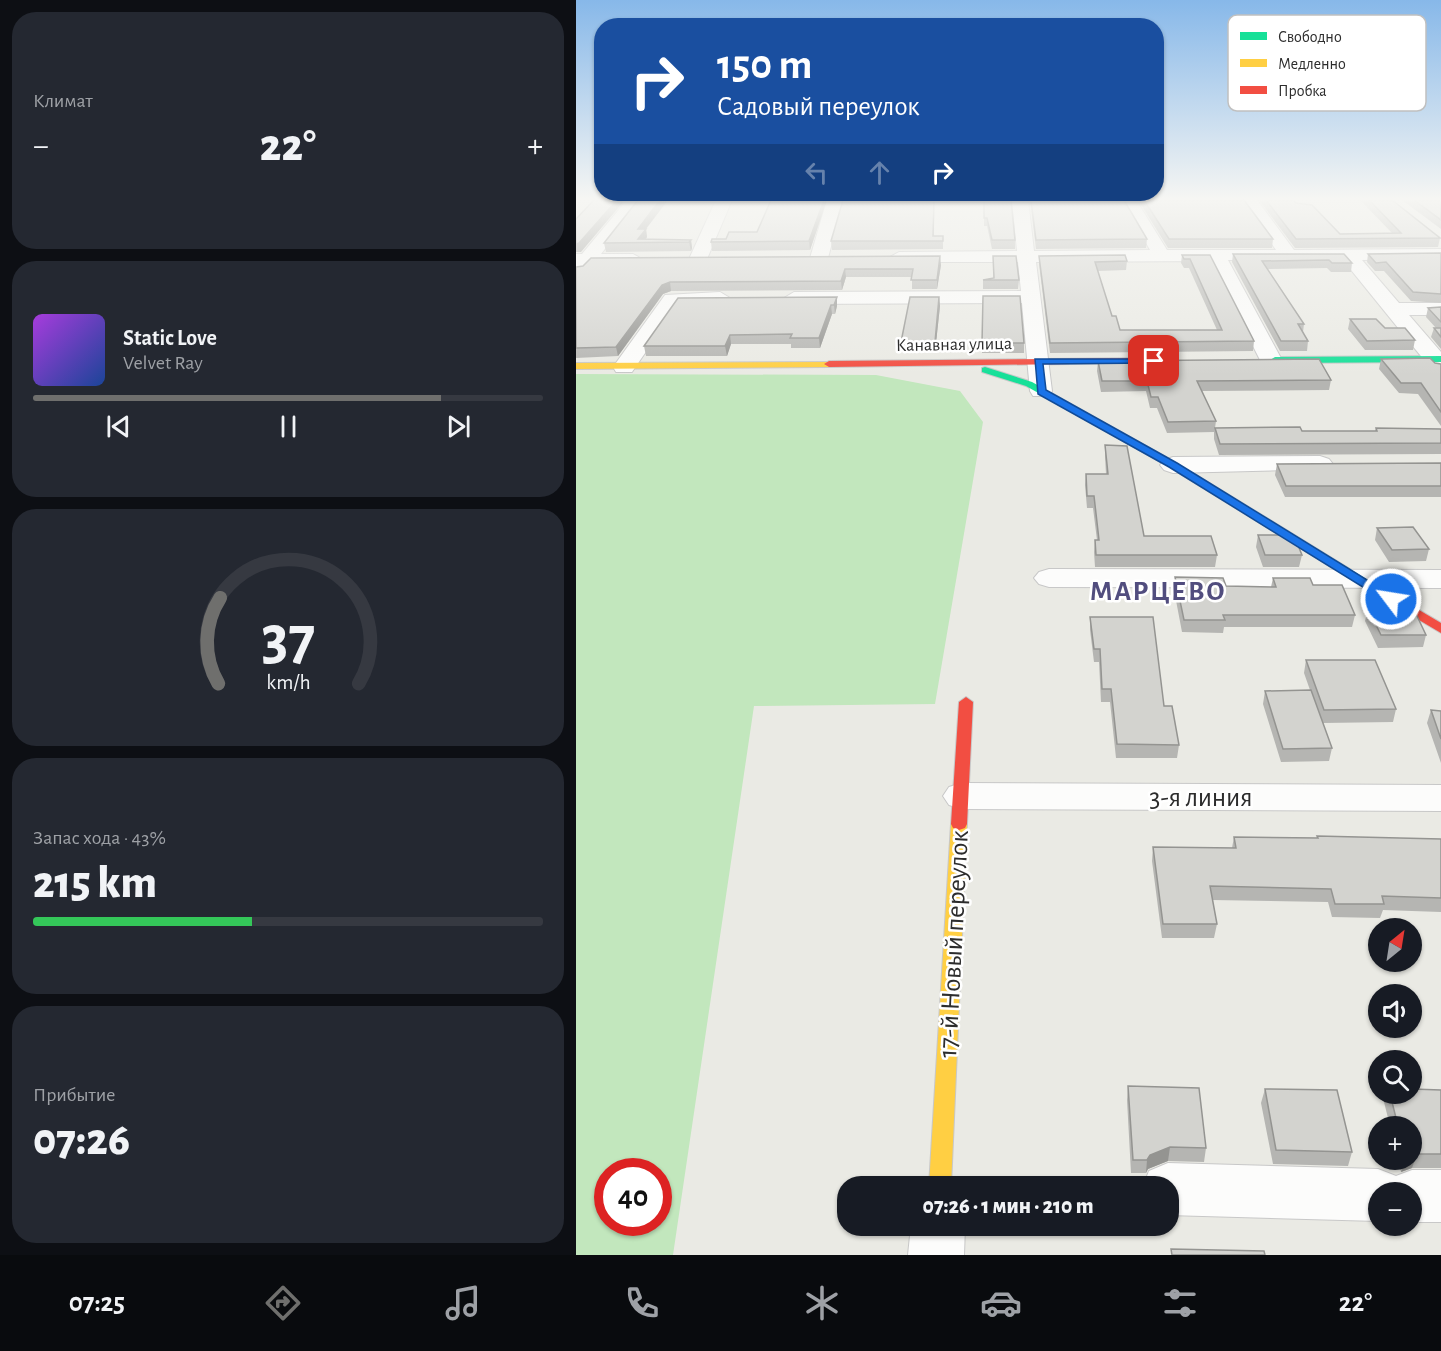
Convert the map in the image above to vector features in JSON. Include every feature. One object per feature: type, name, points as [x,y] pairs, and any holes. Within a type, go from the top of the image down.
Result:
[{"type":"street","points":[[576,273],[582,259],[654,259]]},
{"type":"street","points":[[676,259],[720,259]]},
{"type":"street","points":[[1025,259],[1041,392]]},
{"type":"street","points":[[1218,259],[1265,360],[1439,361]]},
{"type":"street","points":[[1352,259],[1439,361]]},
{"type":"street","points":[[780,298],[1030,297]]},
{"type":"street","points":[[624,367],[672,299],[744,298]]},
{"type":"street","points":[[1394,309],[1441,309]]},
{"type":"street","name":"Канавная улица","points":[[576,366],[1154,361]]},
{"type":"street","points":[[954,362],[998,374],[1041,392],[1173,465],[1441,629]]},
{"type":"street","points":[[1173,465],[1348,464]]},
{"type":"street","points":[[1049,578],[1441,579]]},
{"type":"street","name":"17-й Новый переулок","points":[[941,1176],[966,702]]},
{"type":"street","name":"3-я линия","points":[[962,796],[1441,798]]},
{"type":"street","points":[[1179,1189],[1368,1195]]},
{"type":"street","points":[[1422,1196],[1441,1197]]},
{"type":"street","points":[[936,1255],[937,1236]]},
{"type":"green space","points":[[576,374],[876,375],[960,391],[983,422],[935,704],[754,706],[673,1255],[576,1255]]},
{"type":"building","points":[[590,259],[940,259],[937,280],[911,280],[913,269],[845,269],[841,281],[670,282],[662,285],[616,347],[576,348],[576,267],[583,266]]},
{"type":"building","points":[[993,259],[1016,259],[1019,280],[983,280],[994,278]]},
{"type":"building","points":[[1039,259],[1126,259],[1127,261],[1095,262],[1112,316],[1116,316],[1120,330],[1222,330],[1190,259],[1184,259],[1212,259],[1254,341],[1050,343]]},
{"type":"building","points":[[1236,259],[1348,259],[1352,263],[1332,263],[1329,260],[1262,261],[1304,324],[1298,324],[1308,341],[1281,341]]},
{"type":"building","points":[[1372,259],[1441,259],[1441,294],[1413,292],[1386,262],[1376,263]]},
{"type":"building","points":[[983,296],[1020,296],[1024,343],[982,343]]},
{"type":"building","points":[[837,297],[834,305],[831,305],[819,338],[790,338],[792,334],[730,335],[725,346],[644,346],[678,298]]},
{"type":"building","points":[[910,297],[939,297],[935,342],[901,342]]},
{"type":"building","points":[[1441,307],[1441,322],[1428,308]]},
{"type":"building","points":[[1350,319],[1376,319],[1385,328],[1405,328],[1415,340],[1367,341]]},
{"type":"building","points":[[1434,328],[1441,328],[1441,337]]},
{"type":"building","points":[[1430,358],[1435,363],[1441,364],[1441,412],[1421,383],[1401,383],[1381,359]]},
{"type":"building","points":[[1319,359],[1331,380],[1197,381],[1216,421],[1168,422],[1158,397],[1151,397],[1147,381],[1102,381],[1098,361]]},
{"type":"building","points":[[1300,427],[1302,431],[1377,431],[1376,428],[1441,429],[1441,443],[1220,444],[1215,428]]},
{"type":"building","points":[[1105,445],[1127,446],[1144,536],[1211,536],[1217,555],[1096,555],[1095,540],[1099,540],[1094,496],[1087,496],[1086,474],[1108,474]]},
{"type":"building","points":[[1441,463],[1441,486],[1286,486],[1277,464]]},
{"type":"building","points":[[1413,527],[1429,549],[1392,550],[1377,528]]},
{"type":"building","points":[[1258,535],[1283,535],[1297,543],[1302,555],[1265,555]]},
{"type":"building","points":[[1175,577],[1223,578],[1226,586],[1276,587],[1273,578],[1310,578],[1313,585],[1342,585],[1355,615],[1223,615],[1225,620],[1184,620]]},
{"type":"building","points":[[1403,608],[1417,616],[1426,635],[1381,635],[1368,609]]},
{"type":"building","points":[[1090,617],[1153,617],[1164,706],[1172,706],[1179,745],[1117,744],[1111,689],[1102,689],[1100,649],[1094,649]]},
{"type":"building","points":[[1306,660],[1375,660],[1396,709],[1324,710]]},
{"type":"building","points":[[1311,690],[1332,748],[1283,749],[1265,691]]},
{"type":"building","points":[[1431,710],[1441,711],[1441,739]]},
{"type":"building","points":[[1317,836],[1441,839],[1441,898],[1382,896],[1384,904],[1335,904],[1331,889],[1210,886],[1217,924],[1163,924],[1153,847],[1236,848],[1234,837],[1318,838]]},
{"type":"building","points":[[1128,1086],[1199,1088],[1206,1148],[1170,1147],[1150,1155],[1147,1160],[1133,1160]]},
{"type":"building","points":[[1265,1089],[1337,1090],[1352,1152],[1276,1150]]},
{"type":"building","points":[[1422,1089],[1441,1090],[1441,1154],[1422,1154],[1422,1116],[1396,1116],[1392,1104],[1422,1104]]},
{"type":"building","points":[[1171,1249],[1264,1251],[1265,1255],[1172,1255]]},
{"type":"traffic: fast","points":[[1275,360],[1441,359]]},
{"type":"traffic: fast","points":[[985,370],[1029,384],[1173,465],[1370,585]]},
{"type":"traffic: slow","points":[[576,366],[829,364]]},
{"type":"traffic: slow","points":[[941,1176],[959,824]]},
{"type":"traffic: jam","points":[[829,364],[1142,361]]},
{"type":"traffic: jam","points":[[1370,585],[1441,629]]},
{"type":"traffic: jam","points":[[959,824],[966,702]]},
{"type":"district","name":"МАРЦЕВО","points":[[1158,590]]},
{"type":"route","points":[[1154,361],[1038,361],[1041,392],[1173,465],[1391,599]]}]
